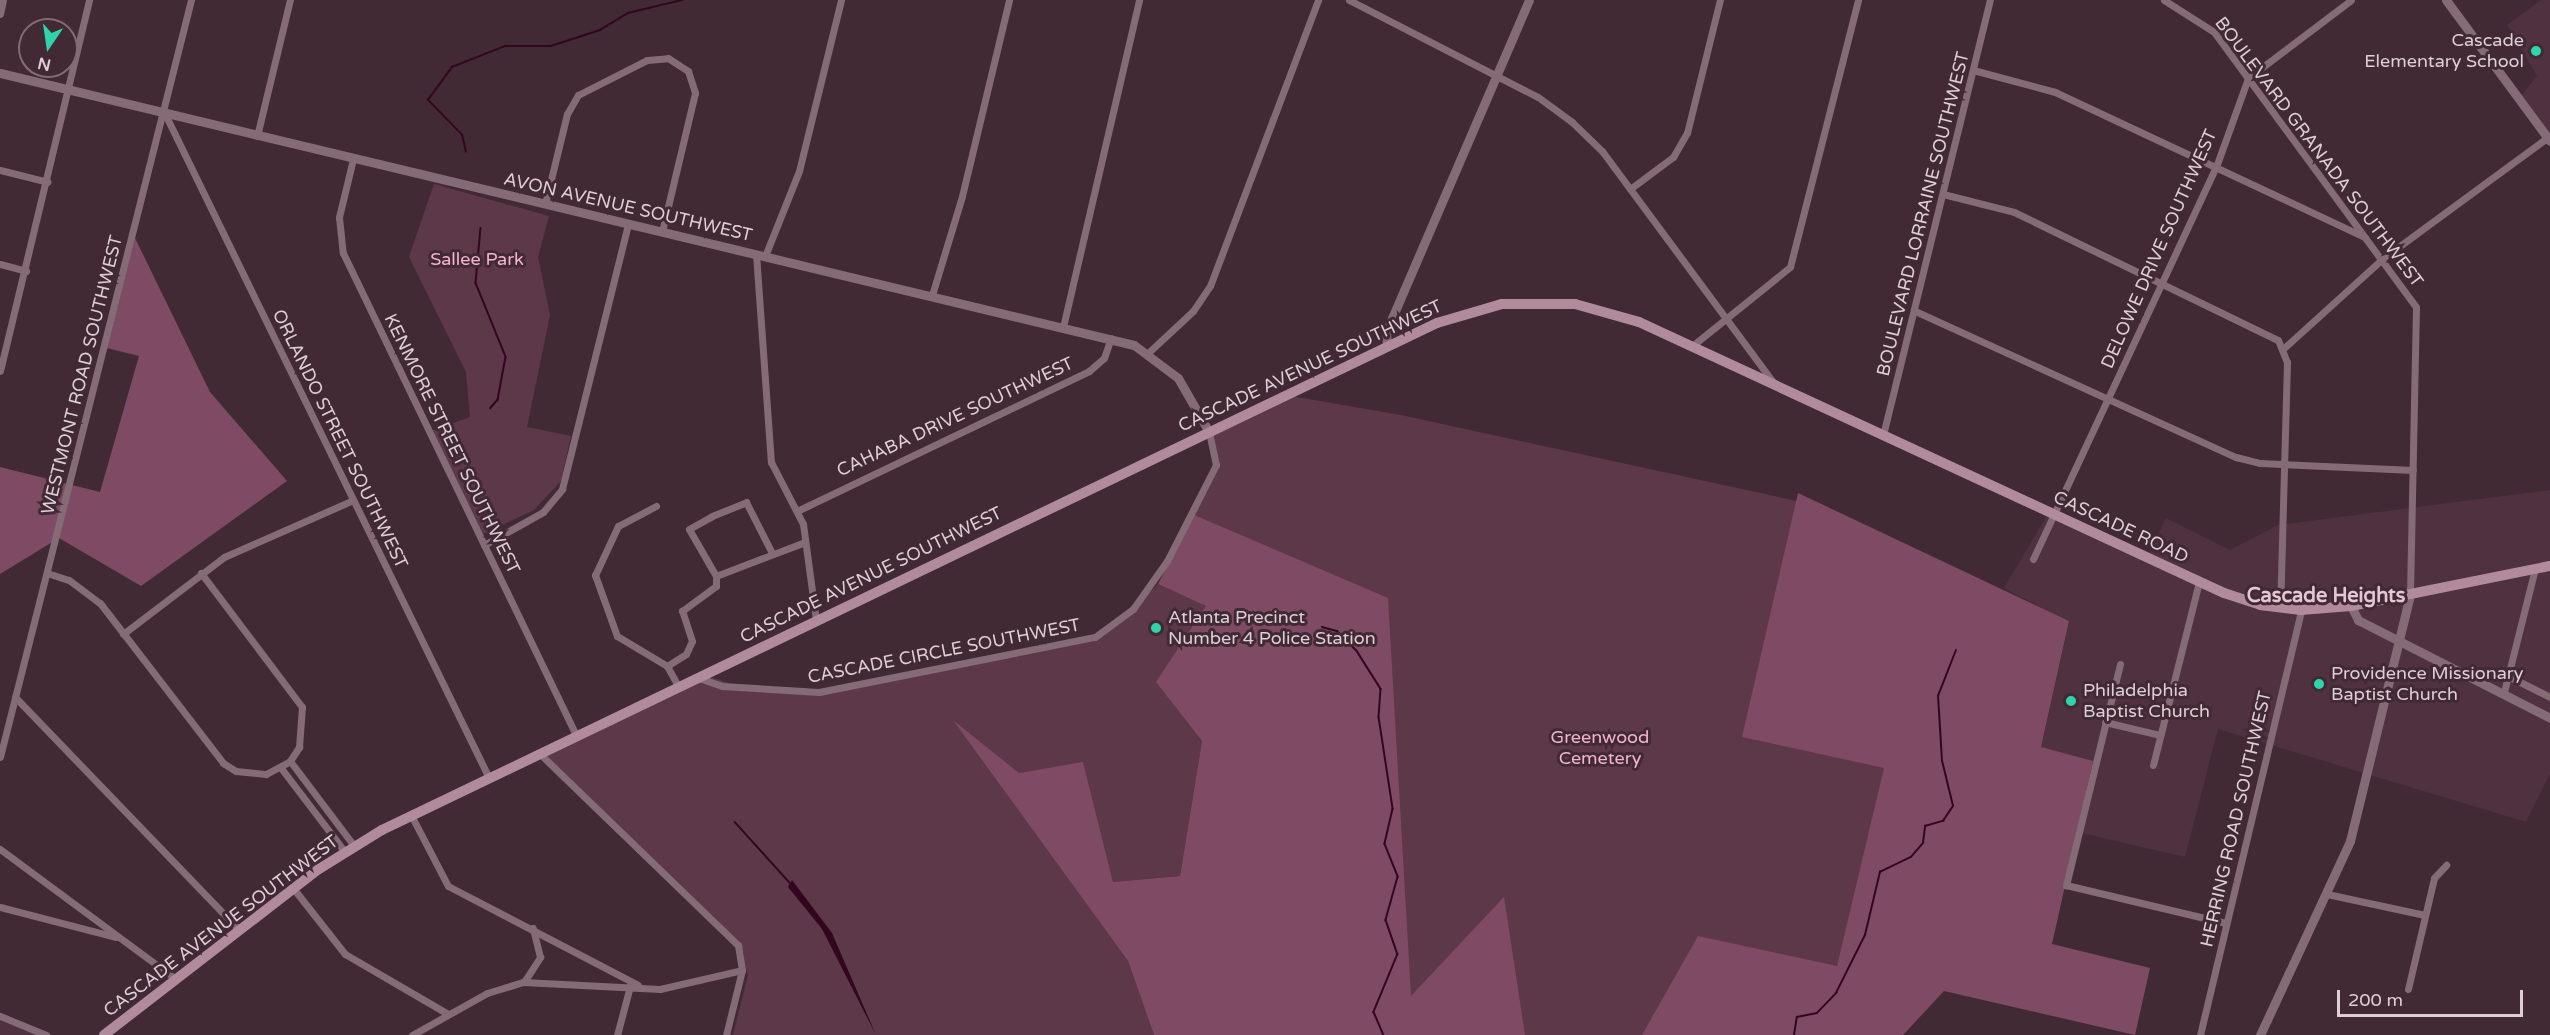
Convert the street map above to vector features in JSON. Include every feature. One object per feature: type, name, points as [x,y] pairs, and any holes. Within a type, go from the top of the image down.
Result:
[{"type":"main road","name":"CASCADE AVENUE SOUTHWEST","points":[[104,1035],[293,888],[350,849],[411,815],[1387,346],[1466,312],[1539,302],[1611,312],[1697,348]]},
{"type":"main road","name":"CASCADE ROAD","points":[[1697,348],[2199,582],[2280,608],[2301,610],[2351,606],[2550,566]]},
{"type":"street","points":[[0,14],[3,0]]},
{"type":"street","points":[[0,370],[48,182],[89,0]]},
{"type":"street","name":"WESTMONT ROAD SOUTHWEST","points":[[0,757],[165,114],[191,0]]},
{"type":"street","points":[[257,136],[290,0]]},
{"type":"street","points":[[816,620],[806,542],[797,511],[779,487],[771,462],[760,255],[799,171],[841,0]]},
{"type":"street","points":[[932,296],[962,196],[1008,0]]},
{"type":"street","name":"CAHABA DRIVE SOUTHWEST","points":[[1063,327],[1139,0]]},
{"type":"street","points":[[1149,352],[1193,311],[1210,286],[1318,0]]},
{"type":"street","points":[[1349,0],[1498,75],[1572,122],[1630,189],[1774,384]]},
{"type":"street","points":[[1387,346],[1386,332],[1529,0]]},
{"type":"street","points":[[1630,189],[1673,157],[1688,134],[1720,0]]},
{"type":"street","points":[[1697,348],[1726,321],[1779,280],[1797,251],[1858,0]]},
{"type":"street","name":"BOULEVARD LORRAINE SOUTHWEST","points":[[1883,435],[1990,0]]},
{"type":"street","name":"BOULEVARD GRANADA SOUTHWEST","points":[[2164,0],[2203,22],[2248,78],[2366,237],[2417,314],[2410,595]]},
{"type":"street","points":[[2248,78],[2351,0]]},
{"type":"street","points":[[2284,348],[2382,259],[2548,140],[2446,0]]},
{"type":"street","points":[[545,204],[567,114],[578,95],[647,60],[668,58],[688,71],[695,93],[662,232]]},
{"type":"street","points":[[1973,70],[2055,92],[2366,237]]},
{"type":"street","name":"AVON AVENUE SOUTHWEST","points":[[0,73],[1111,338],[1149,352],[1178,378],[1209,432]]},
{"type":"street","name":"DELOWE DRIVE SOUTHWEST","points":[[2032,560],[2216,167],[2248,78]]},
{"type":"street","name":"ORLANDO STREET SOUTHWEST","points":[[165,114],[489,777]]},
{"type":"street","name":"KENMORE STREET SOUTHWEST","points":[[353,159],[339,218],[343,253],[576,735]]},
{"type":"street","points":[[0,170],[48,182]]},
{"type":"street","points":[[1943,194],[2014,212],[2270,334],[2284,348],[2280,608]]},
{"type":"street","points":[[484,544],[543,512],[562,489],[628,224]]},
{"type":"street","points":[[0,264],[26,271]]},
{"type":"street","points":[[1915,311],[2236,457],[2284,464],[2413,470]]},
{"type":"street","name":"CAHABA DRIVE SOUTHWEST","points":[[797,511],[1089,371],[1104,358],[1111,338]]},
{"type":"street","name":"CASCADE CIRCLE SOUTHWEST","points":[[696,677],[732,687],[819,692],[1095,637],[1133,609],[1167,561],[1216,465],[1209,432]]},
{"type":"street","points":[[123,634],[201,573],[248,544],[353,500]]},
{"type":"street","points":[[667,666],[686,654],[692,641],[682,611],[716,586],[716,576],[689,530],[712,516],[746,502],[771,551]]},
{"type":"street","points":[[656,506],[618,526],[595,575],[617,636],[667,666],[678,686]]},
{"type":"street","points":[[716,576],[771,551],[806,542]]},
{"type":"street","points":[[2504,692],[2510,677],[2535,569]]},
{"type":"street","points":[[47,573],[88,592],[223,764],[251,775],[281,768],[290,761],[305,728],[302,707],[201,573]]},
{"type":"street","points":[[2153,765],[2199,582]]},
{"type":"street","points":[[2260,1035],[2327,894],[2362,801],[2410,595]]},
{"type":"street","points":[[2351,606],[2358,620],[2504,692],[2550,718]]},
{"type":"street","name":"HERRING ROAD SOUTHWEST","points":[[2200,1035],[2301,610]]},
{"type":"street","points":[[2120,664],[2066,885],[2226,923]]},
{"type":"street","points":[[2510,677],[2550,697]]},
{"type":"street","points":[[15,697],[239,930]]},
{"type":"street","points":[[2105,722],[2160,735]]},
{"type":"street","points":[[539,753],[738,945],[742,970],[726,1035]]},
{"type":"street","points":[[290,761],[350,849]]},
{"type":"street","points":[[281,768],[350,849]]},
{"type":"street","points":[[411,815],[448,886],[533,928],[641,987]]},
{"type":"street","points":[[0,849],[176,979]]},
{"type":"street","points":[[2408,989],[2434,878],[2446,865]]},
{"type":"street","points":[[293,888],[345,954],[448,1014]]},
{"type":"street","points":[[2327,894],[2425,915]]},
{"type":"street","points":[[0,907],[120,938]]},
{"type":"street","points":[[523,982],[540,957],[533,928]]},
{"type":"street","points":[[412,1035],[448,1014],[523,982],[680,987],[742,970]]},
{"type":"street","points":[[617,1035],[630,986]]},
{"type":"street","points":[[0,1016],[46,1035]]},
{"type":"shaded area","name":"Cascade Elementary School","points":[[2541,0],[2550,0],[2550,145],[2517,101],[2537,76],[2507,25]]},
{"type":"shaded area","points":[[135,238],[210,392],[287,481],[141,586],[59,538],[0,574],[0,467],[100,492],[139,356],[107,348]]},
{"type":"shaded area","points":[[2550,490],[2550,774],[2526,822],[2218,729],[2185,857],[2077,832],[2041,748],[2069,622],[2004,588],[2052,507],[2148,556],[2166,518],[2230,550],[2278,525]]},
{"type":"shaded area","points":[[1798,493],[2069,621],[2041,747],[2093,761],[2052,944],[2150,968],[2135,1035],[1944,991],[1903,1035],[1642,1035],[1698,936],[1837,966],[1884,768],[1742,737]]},
{"type":"shaded area","points":[[1194,515],[1388,598],[1411,996],[1504,897],[1525,1035],[1154,1035],[1128,961],[953,720],[1019,773],[1083,762],[1113,882],[1180,876],[1202,741],[1156,682],[1206,606],[1158,584]]},
{"type":"shaded area","points":[[792,880],[832,933],[876,1035],[822,929],[788,887]]},
{"type":"shaded area","points":[[0,1016],[47,1035],[0,1035]]},
{"type":"green space","name":"Sallee Park","points":[[434,184],[549,216],[538,257],[550,315],[527,427],[571,436],[561,481],[534,510],[483,534],[431,431],[470,417],[466,372],[409,257]]},
{"type":"green space","name":"Greenwood Cemetery","points":[[1285,395],[1401,415],[1829,508],[1911,747],[1858,972],[1790,1035],[1416,1035],[1180,535],[1216,465],[1209,432]]},
{"type":"green space","points":[[1158,584],[1207,606],[1157,682],[1202,741],[1180,876],[1113,882],[1083,763],[1019,773],[955,722],[1128,961],[1154,1035],[733,1035],[748,975],[737,942],[536,754],[698,673],[757,692],[798,694],[1085,639],[1125,618]]},
{"type":"waterway","points":[[466,152],[462,135],[428,100],[452,67],[505,46],[551,46],[600,30],[628,13],[682,0]]},
{"type":"waterway","points":[[481,228],[476,283],[506,357],[498,400],[491,408]]},
{"type":"waterway","points":[[1322,627],[1337,631],[1357,651],[1381,689],[1379,717],[1393,809],[1385,844],[1398,877],[1386,920],[1398,954],[1374,1012],[1384,1035]]},
{"type":"waterway","points":[[1794,1035],[1797,1017],[1817,1013],[1836,993],[1865,935],[1880,872],[1911,857],[1923,843],[1925,826],[1943,821],[1953,806],[1942,761],[1938,696],[1956,650]]},
{"type":"waterway","points":[[735,822],[791,884]]},
{"type":"place","name":"Cascade Elementary School","points":[[2536,51]]},
{"type":"place","name":"Atlanta Precinct Number 4 Police Station","points":[[1156,628]]},
{"type":"place","name":"Providence Missionary Baptist Church","points":[[2319,684]]},
{"type":"place","name":"Philadelphia Baptist Church","points":[[2071,701]]},
{"type":"district","name":"Cascade Heights","points":[[2326,596]]}]
